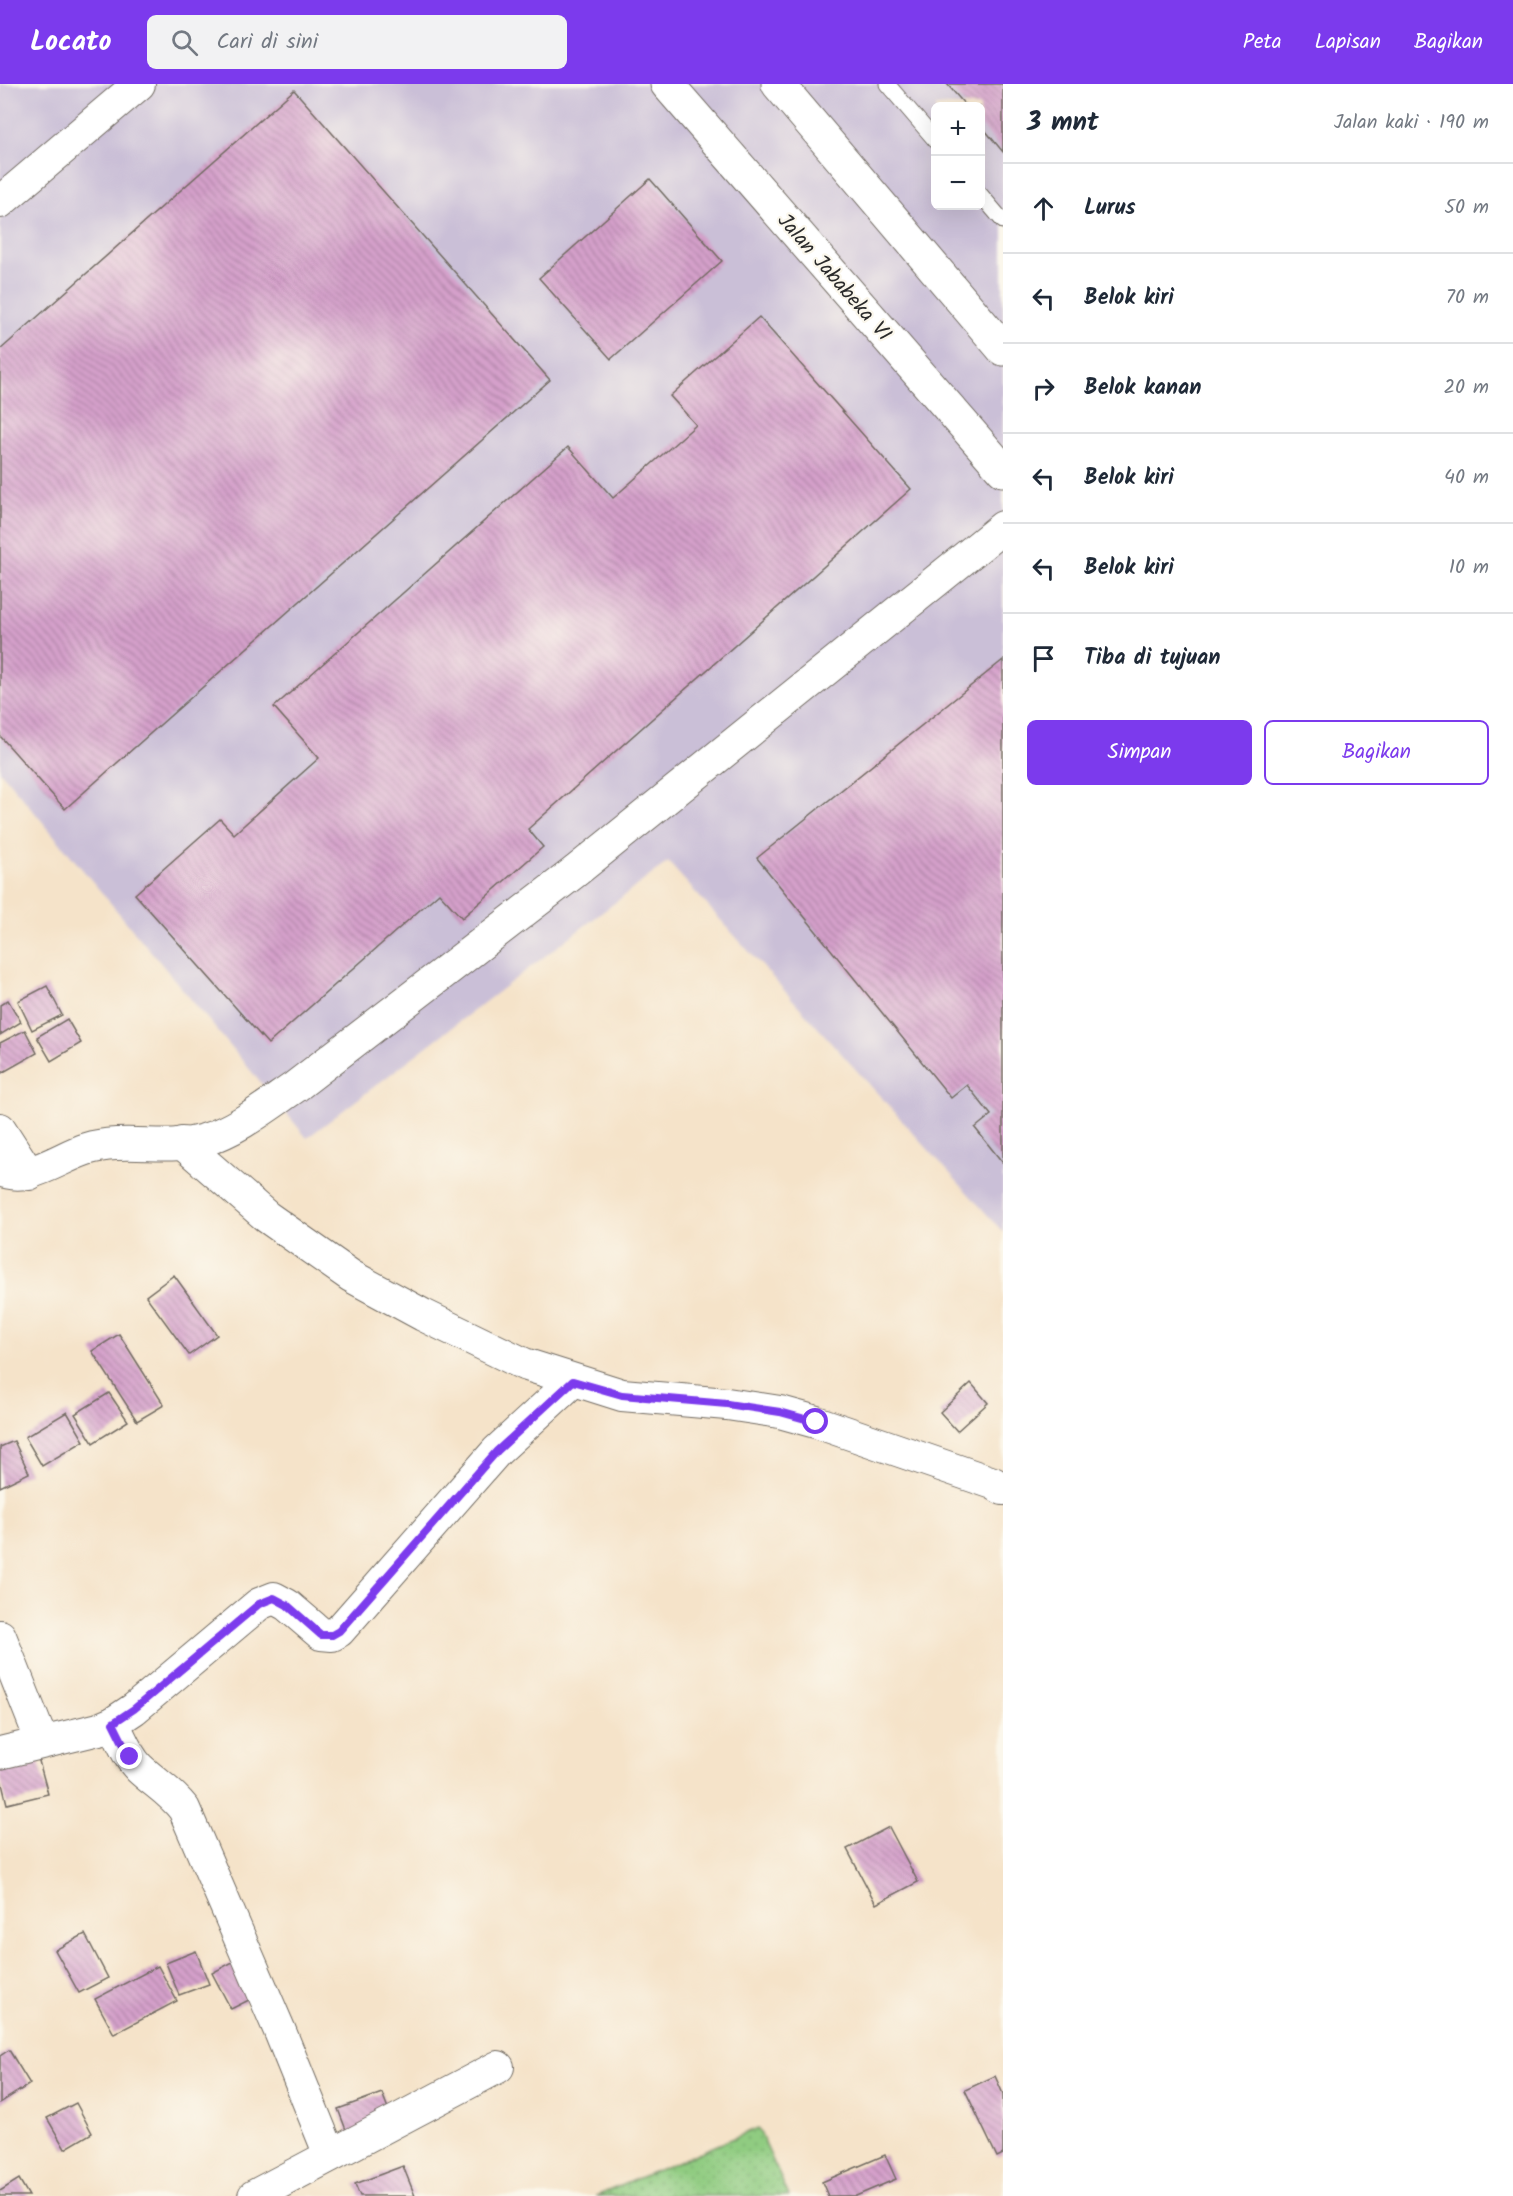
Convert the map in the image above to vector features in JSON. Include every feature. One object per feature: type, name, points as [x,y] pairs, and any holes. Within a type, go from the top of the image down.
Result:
[{"type":"street","points":[[0,202],[139,84]]},
{"type":"street","name":"Jalan Jababeka VI","points":[[667,84],[1003,470]]},
{"type":"street","points":[[778,84],[1003,349]]},
{"type":"street","points":[[0,1129],[14,1172],[107,1144],[182,1143],[204,1140],[230,1129],[259,1112],[295,1087],[576,871],[1003,527]]},
{"type":"street","points":[[182,1143],[267,1217],[351,1276],[423,1315],[524,1364],[622,1395],[727,1404],[780,1412],[816,1422],[993,1483],[1003,1489]]},
{"type":"street","points":[[0,1752],[99,1729],[113,1723],[134,1709],[259,1604],[274,1598],[287,1605],[321,1635],[332,1635],[339,1631],[497,1451],[573,1381]]},
{"type":"street","points":[[0,1636],[42,1742]]},
{"type":"street","points":[[113,1723],[130,1757],[138,1767],[166,1788],[184,1809],[252,1964],[330,2155]]},
{"type":"street","points":[[254,2196],[498,2067]]},
{"type":"lane","points":[[887,84],[931,135]]},
{"type":"lane","points":[[985,199],[1003,221]]},
{"type":"shaded area","points":[[0,84],[1003,84],[1003,1232],[668,862],[307,1138],[0,771]]},
{"type":"green space","points":[[758,2128],[789,2196],[596,2196]]},
{"type":"building","points":[[947,84],[1003,84],[1003,152],[985,130],[985,102],[963,102]]},
{"type":"building","points":[[294,90],[550,380],[65,809],[0,736],[0,350]]},
{"type":"building","points":[[650,179],[722,261],[611,359],[539,278]]},
{"type":"building","points":[[759,317],[911,489],[528,829],[543,847],[462,918],[439,893],[268,1044],[135,894],[220,819],[234,834],[319,758],[274,707],[568,447],[613,498],[696,425],[670,396]]},
{"type":"building","points":[[1003,660],[1003,1163],[975,1128],[991,1115],[967,1085],[951,1098],[757,858]]},
{"type":"building","points":[[47,986],[62,1015],[32,1030],[18,1001]]},
{"type":"building","points":[[8,1000],[21,1022],[0,1035],[0,1005]]},
{"type":"building","points":[[67,1019],[81,1043],[51,1061],[37,1037]]},
{"type":"building","points":[[25,1030],[37,1053],[0,1074],[0,1043]]},
{"type":"building","points":[[174,1275],[217,1335],[189,1355],[146,1296]]},
{"type":"building","points":[[119,1334],[164,1405],[137,1421],[92,1351]]},
{"type":"building","points":[[971,1383],[988,1403],[957,1431],[940,1412]]},
{"type":"building","points":[[109,1393],[128,1421],[93,1443],[75,1414]]},
{"type":"building","points":[[67,1412],[84,1441],[42,1466],[25,1437]]},
{"type":"building","points":[[14,1441],[29,1473],[0,1487],[0,1447]]},
{"type":"building","points":[[36,1750],[48,1794],[7,1804],[0,1776],[0,1759]]},
{"type":"building","points":[[889,1827],[918,1882],[876,1904],[847,1849]]},
{"type":"building","points":[[85,1934],[108,1978],[79,1993],[55,1950]]},
{"type":"building","points":[[196,1951],[209,1984],[179,1995],[166,1963]]},
{"type":"building","points":[[240,1958],[259,1995],[231,2009],[212,1973]]},
{"type":"building","points":[[158,1966],[177,2001],[114,2034],[95,1999]]},
{"type":"building","points":[[9,2050],[30,2084],[0,2103],[0,2056]]},
{"type":"building","points":[[995,2076],[1003,2094],[1003,2154],[997,2157],[965,2090]]},
{"type":"building","points":[[382,2093],[392,2119],[348,2135],[338,2109]]},
{"type":"building","points":[[76,2103],[92,2133],[65,2149],[47,2118]]},
{"type":"building","points":[[885,2155],[896,2179],[856,2196],[828,2196],[822,2182]]},
{"type":"building","points":[[403,2166],[415,2196],[360,2196],[355,2184]]},
{"type":"building","points":[[19,2179],[29,2196],[0,2196],[0,2191]]},
{"type":"route","points":[[130,1757],[113,1723],[134,1709],[259,1604],[274,1598],[287,1605],[321,1635],[332,1635],[339,1631],[497,1451],[573,1381],[622,1395],[657,1400],[727,1404],[780,1412],[816,1422]]}]
